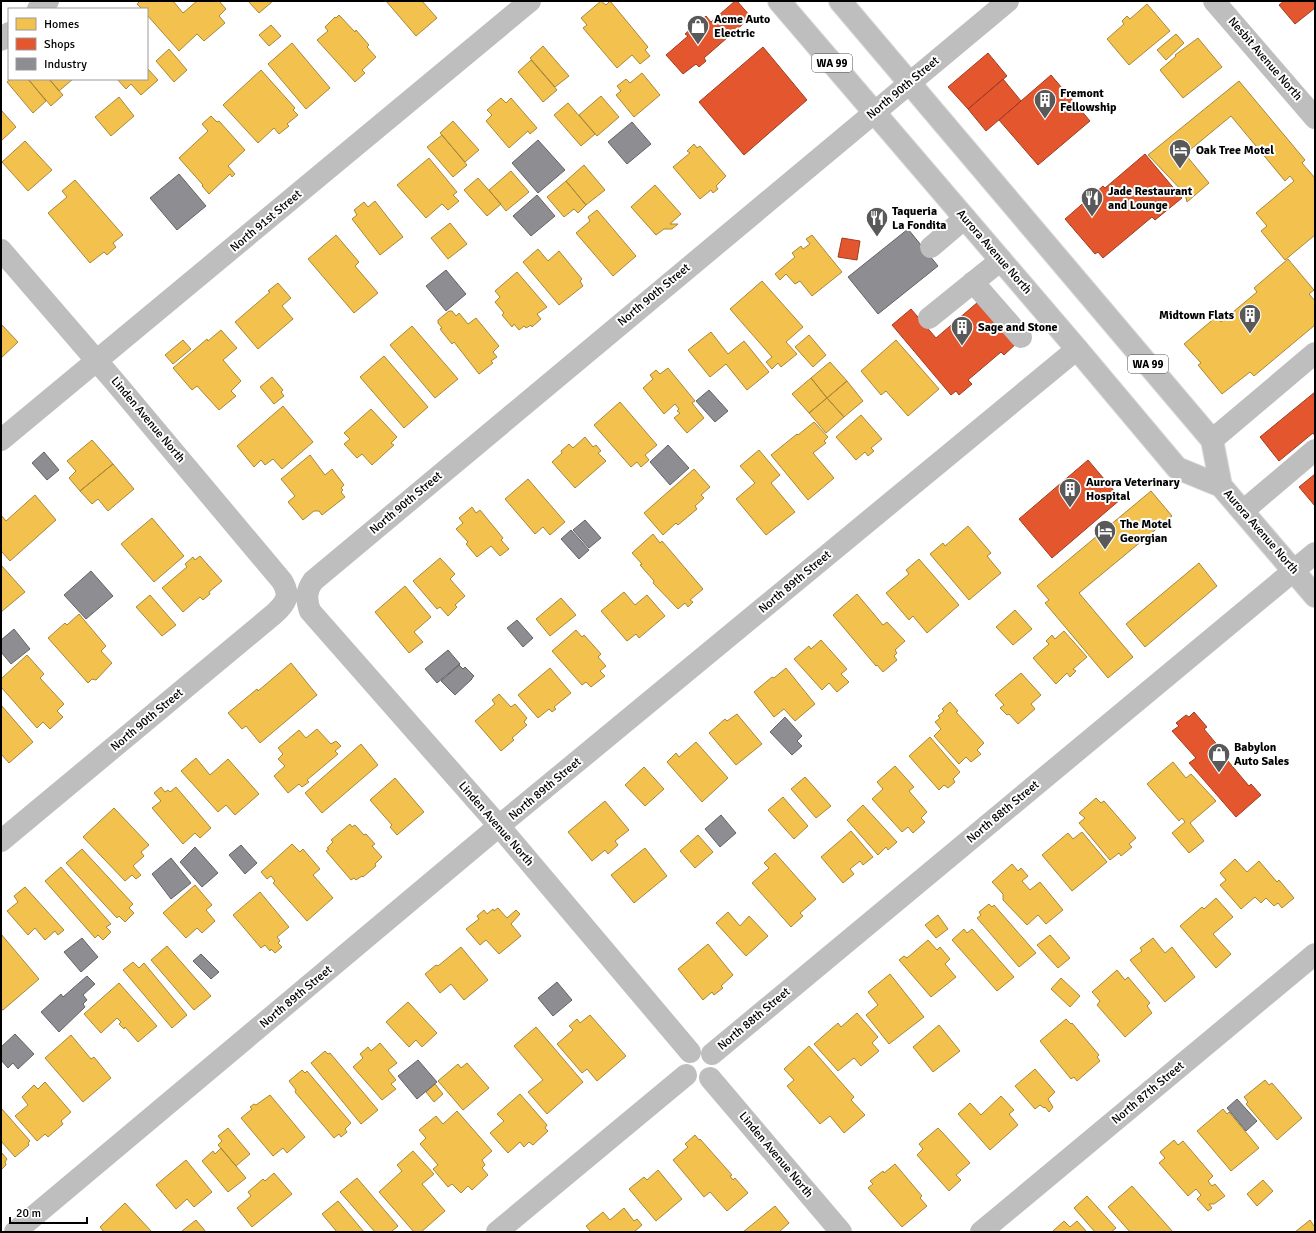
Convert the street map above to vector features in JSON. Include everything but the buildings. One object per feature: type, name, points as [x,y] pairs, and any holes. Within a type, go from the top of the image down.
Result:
[{"type":"main road","points":[[39,8],[48,1]]},
{"type":"main road","name":"North 91st Street","points":[[1,440],[530,1]]},
{"type":"main road","name":"Aurora Avenue North","points":[[779,1],[1077,348],[1177,468],[1222,486]]},
{"type":"main road","name":"Aurora Avenue North","points":[[840,1],[1212,440],[1222,486],[1315,596]]},
{"type":"main road","name":"North 90th Street","points":[[1,841],[274,614],[285,603],[308,588],[313,581],[1008,1]]},
{"type":"main road","name":"Nesbit Avenue North","points":[[1214,1],[1315,118]]},
{"type":"main road","points":[[931,247],[965,218]]},
{"type":"main road","name":"Linden Avenue North","points":[[1,250],[97,360],[282,581],[286,588],[297,595],[499,826],[690,1052]]},
{"type":"main road","points":[[929,318],[1001,260]]},
{"type":"main road","points":[[973,282],[1021,337]]},
{"type":"main road","name":"North 89th Street","points":[[15,1232],[499,826],[1077,348]]},
{"type":"main road","points":[[1212,440],[1315,353]]},
{"type":"main road","points":[[1243,512],[1315,450]]},
{"type":"main road","name":"North 88th Street","points":[[712,1054],[1315,553]]},
{"type":"main road","name":"North 87th Street","points":[[981,1232],[1315,954]]},
{"type":"main road","points":[[700,1049],[712,1054],[716,1066],[715,1071],[710,1078],[703,1082],[697,1082],[686,1075],[684,1072],[684,1061],[690,1052],[700,1049]]},
{"type":"main road","points":[[497,1232],[686,1075]]},
{"type":"main road","name":"Linden Avenue North","points":[[710,1078],[841,1232]]},
{"type":"place","name":"Acme Auto Electric","points":[[698,46]]},
{"type":"place","name":"Fremont Fellowship","points":[[1045,120]]},
{"type":"place","name":"Oak Tree Motel","points":[[1180,170]]},
{"type":"place","name":"Jade Restaurant and Lounge","points":[[1092,218]]},
{"type":"place","name":"Taqueria La Fondita","points":[[877,238]]},
{"type":"place","name":"Midtown Flats","points":[[1250,334]]},
{"type":"place","name":"Sage and Stone","points":[[962,346]]},
{"type":"place","name":"Aurora Veterinary Hospital","points":[[1070,508]]},
{"type":"place","name":"The Motel Georgian","points":[[1105,550]]},
{"type":"place","name":"Babylon Auto Sales","points":[[1219,774]]}]
